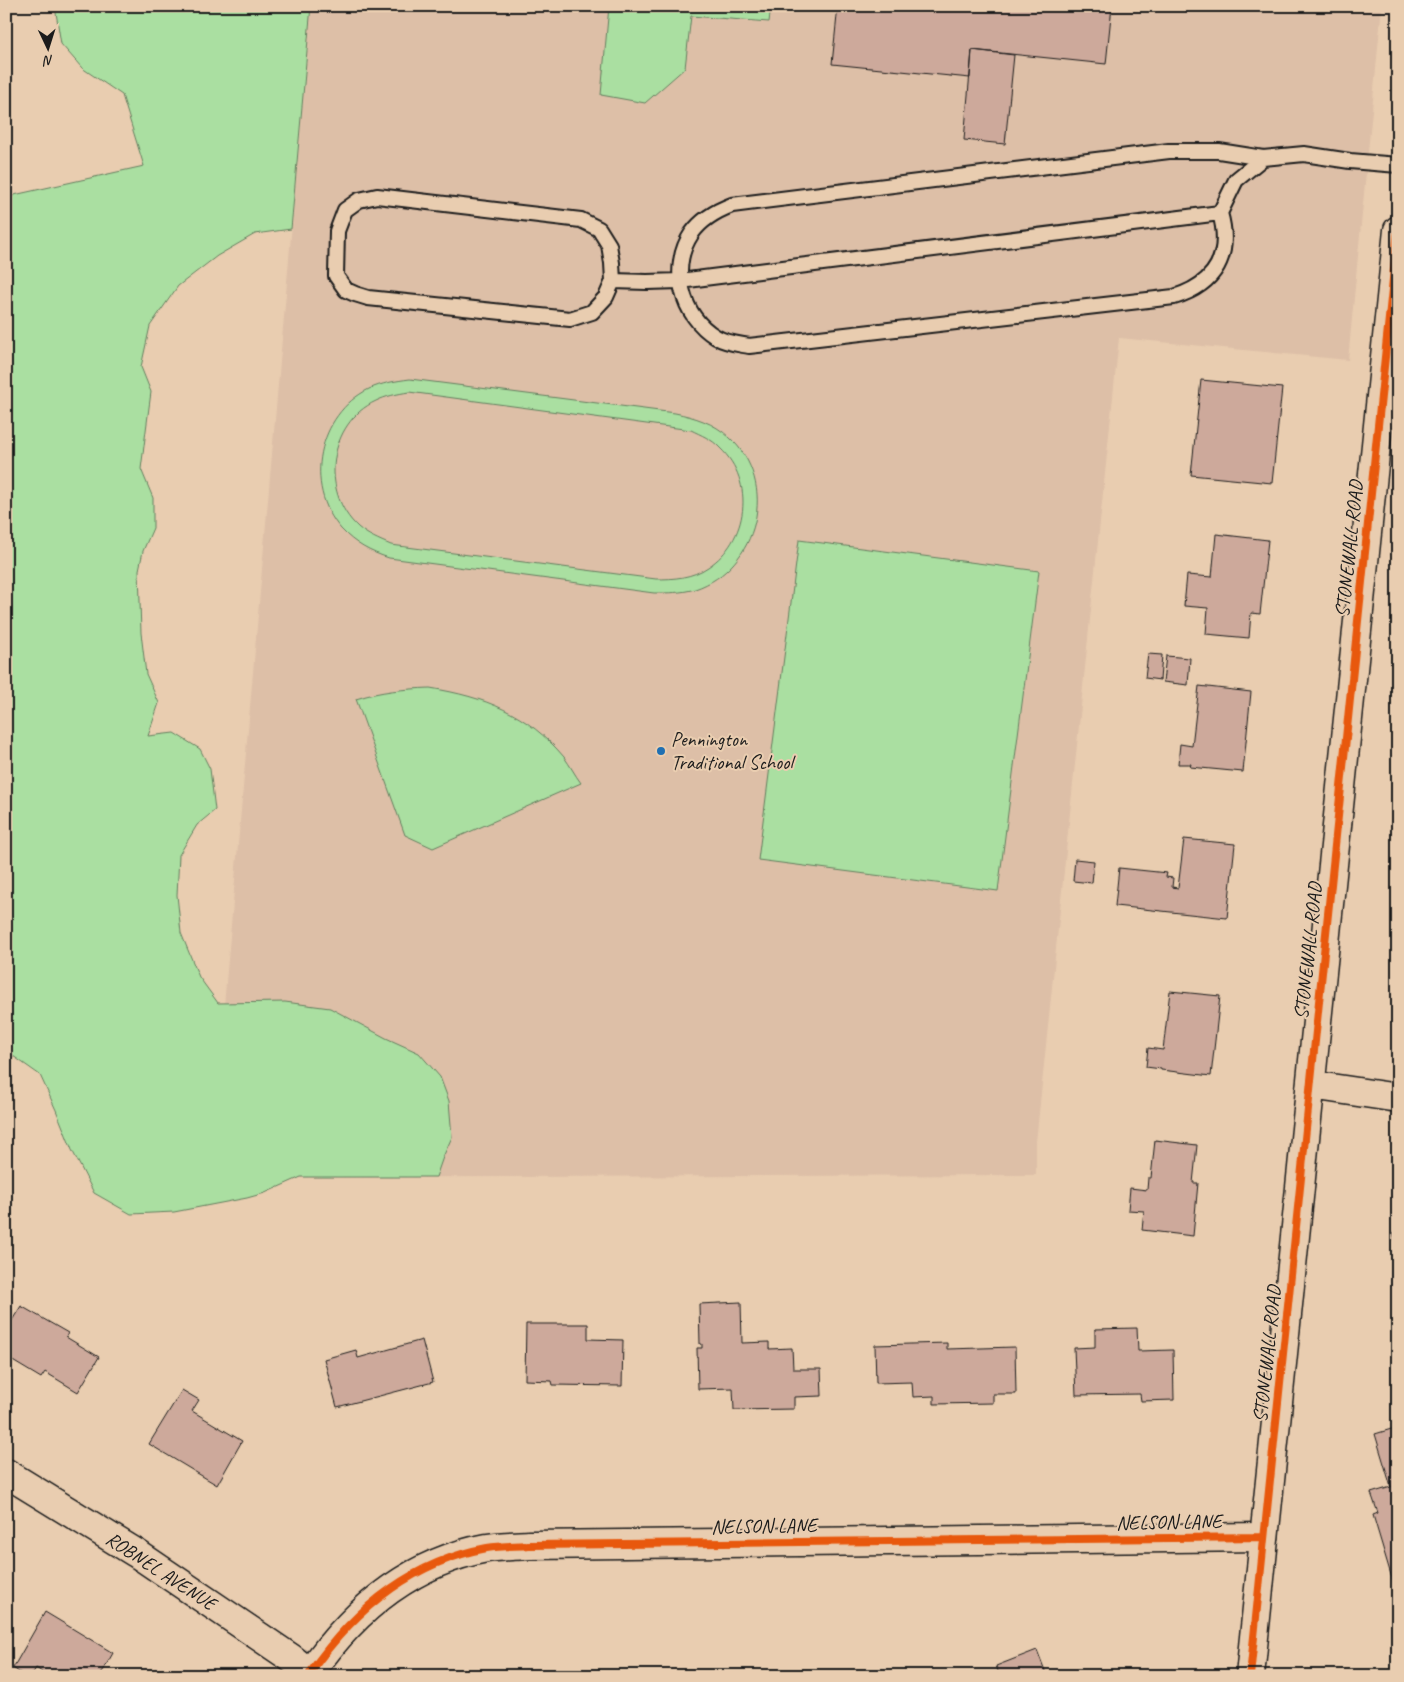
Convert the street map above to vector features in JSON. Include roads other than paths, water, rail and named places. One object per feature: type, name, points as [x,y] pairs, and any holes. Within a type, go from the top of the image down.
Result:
[{"type":"street","name":"STONEWALL ROAD","points":[[1250,1676],[1398,230]]},
{"type":"street","points":[[1311,1085],[1398,1098]]},
{"type":"street","name":"ROBNEL AVENUE","points":[[6,1473],[136,1553],[292,1658],[311,1674]]},
{"type":"street","name":"NELSON LANE","points":[[311,1674],[328,1646],[352,1621],[388,1590],[415,1574],[447,1560],[487,1548],[529,1545],[1264,1537]]},
{"type":"lane","points":[[1263,158],[1236,180],[1220,213],[1225,242],[1221,258],[1214,271],[1204,284],[1190,292],[1174,297],[749,346],[732,343],[716,337],[702,326],[691,313],[684,298],[680,281],[680,264],[684,248],[692,233],[703,221],[717,211],[732,205],[1169,151],[1219,151],[1263,158],[1304,154],[1350,161],[1398,165]]},
{"type":"lane","points":[[377,196],[582,220],[599,229],[609,245],[613,281],[606,297],[592,312],[570,319],[368,298],[346,290],[336,276],[337,231],[345,210],[359,200],[377,196]]},
{"type":"lane","points":[[613,281],[680,281],[1220,213]]},
{"type":"place","name":"Pennington Traditional School","points":[[661,751]]}]
